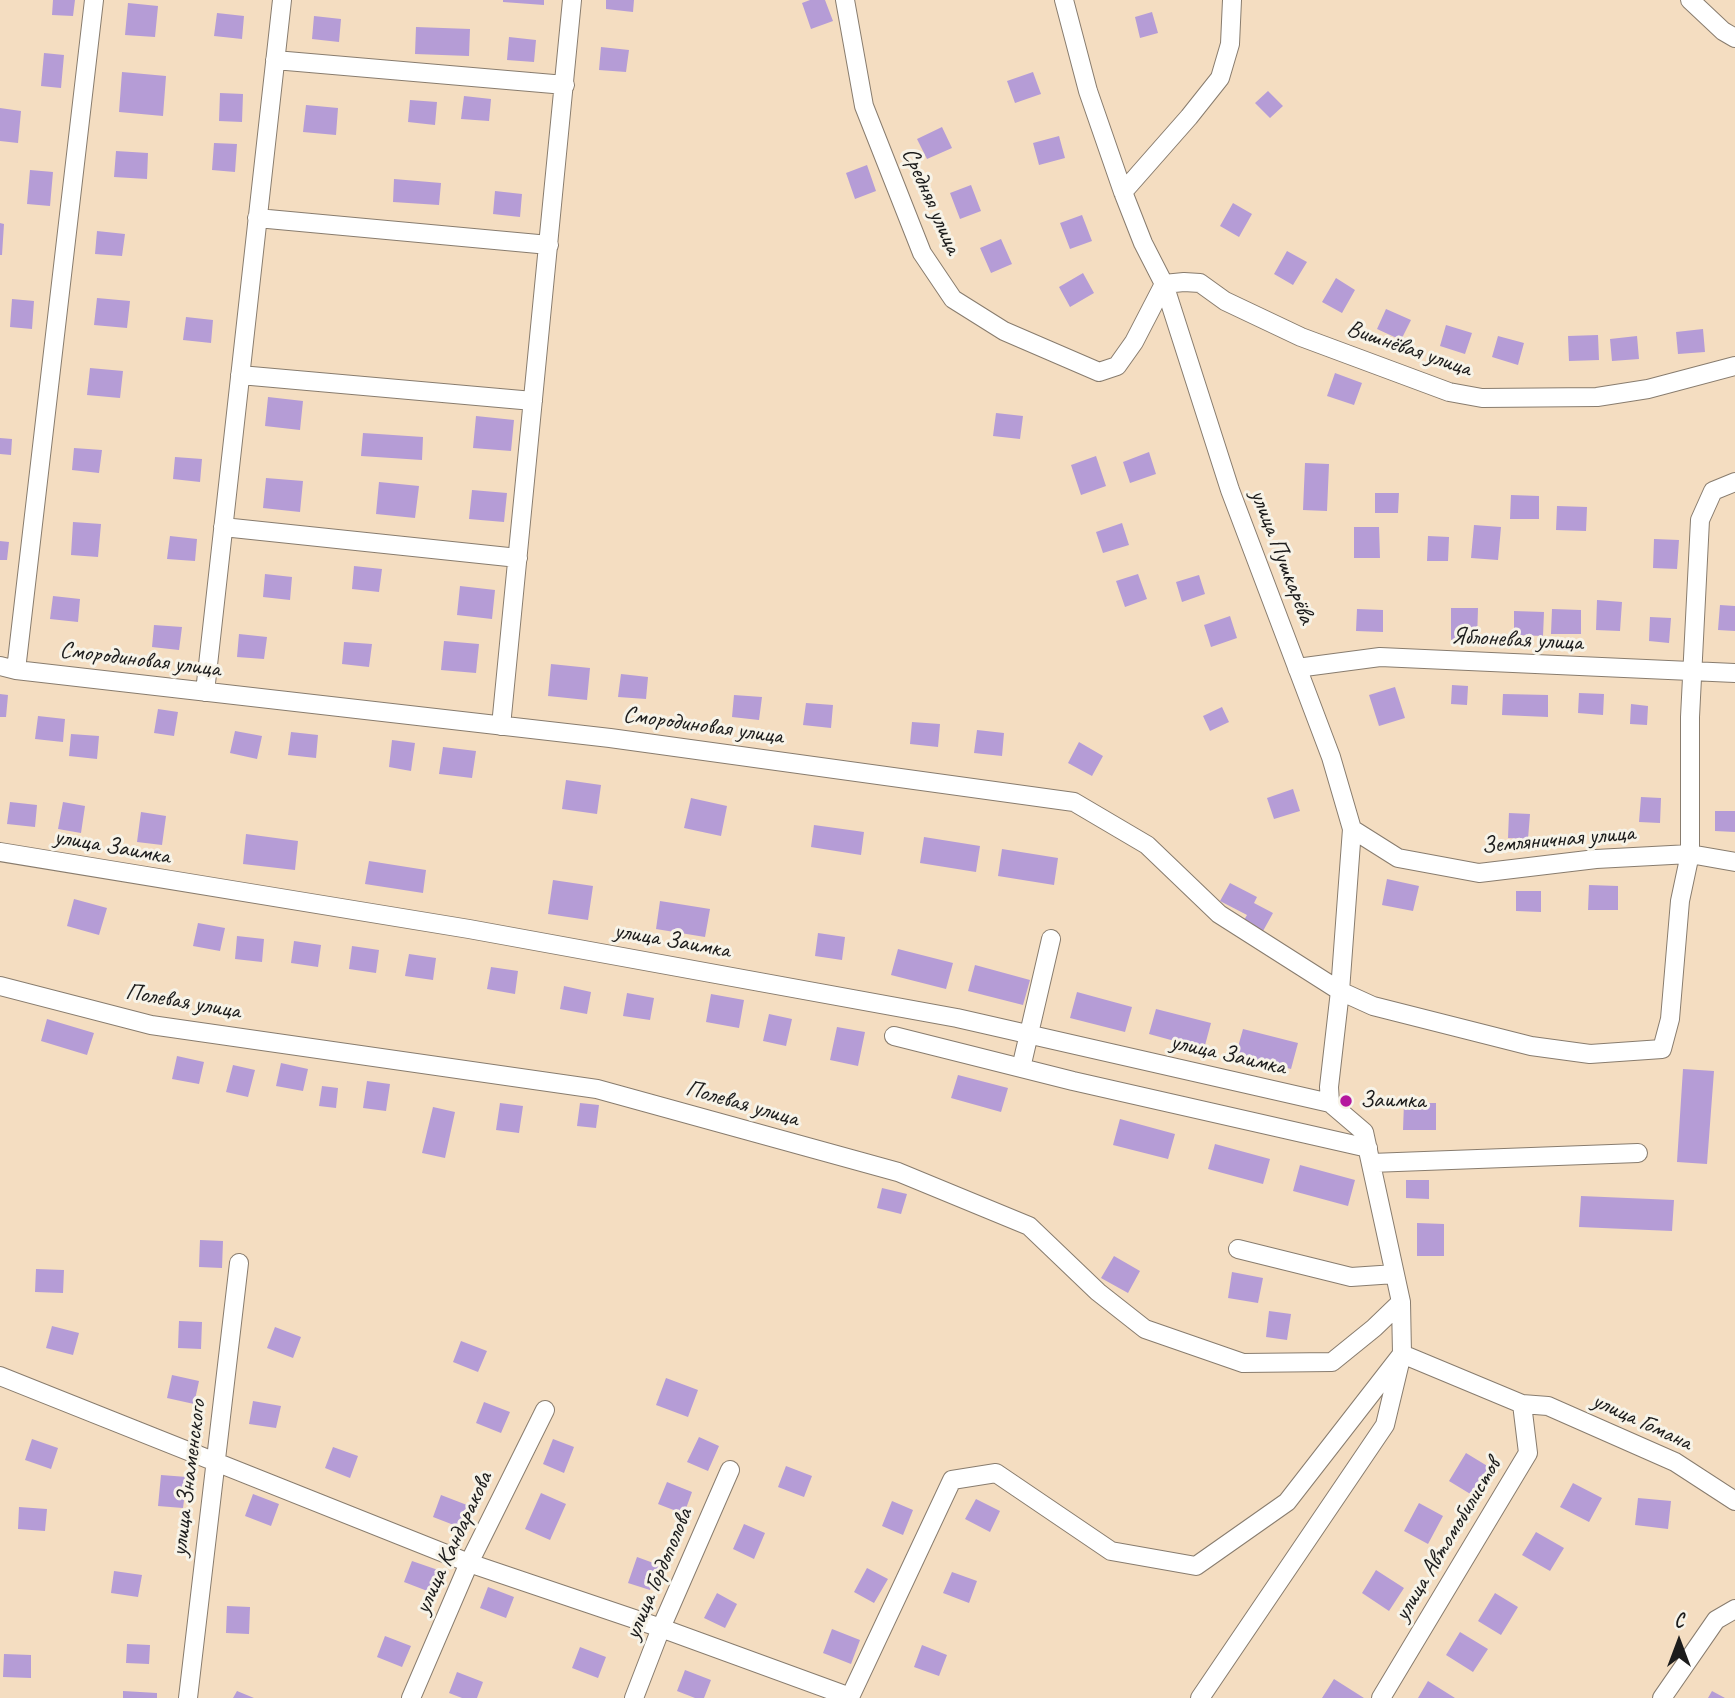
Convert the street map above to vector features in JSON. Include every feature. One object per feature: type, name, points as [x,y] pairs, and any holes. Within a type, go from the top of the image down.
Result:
[{"type":"street","points":[[8,668],[94,0]]},
{"type":"street","points":[[205,692],[282,0]]},
{"type":"street","points":[[500,726],[572,0]]},
{"type":"street","name":"Средняя улица","points":[[845,0],[864,106],[922,253],[953,299],[1004,331],[1099,372],[1117,366],[1134,342],[1164,284]]},
{"type":"street","name":"улица Пушкарёва","points":[[1064,0],[1088,91],[1123,192],[1143,243],[1164,284],[1230,490],[1331,757],[1352,829],[1340,991],[1329,1087],[1330,1103]]},
{"type":"street","points":[[1123,192],[1220,78],[1230,44],[1232,0]]},
{"type":"street","points":[[1689,0],[1723,31],[1735,38]]},
{"type":"street","points":[[275,60],[565,85]]},
{"type":"street","points":[[257,218],[549,245]]},
{"type":"street","name":"Вишнёвая улица","points":[[1164,284],[1200,283],[1225,301],[1301,337],[1449,392],[1482,398],[1597,397],[1648,389],[1735,366]]},
{"type":"street","points":[[240,375],[533,401]]},
{"type":"street","points":[[1689,854],[1690,717],[1700,520],[1713,491],[1735,482]]},
{"type":"street","points":[[223,527],[517,558]]},
{"type":"street","name":"Яблоневая улица","points":[[1297,668],[1380,657],[1735,673]]},
{"type":"street","name":"Смородиновая улица","points":[[8,668],[624,740],[1074,802],[1147,845],[1219,914],[1340,991],[1373,1006],[1531,1046],[1590,1054],[1661,1049],[1670,1019],[1681,901],[1689,854]]},
{"type":"street","name":"Земляничная улица","points":[[1352,829],[1398,858],[1479,873],[1596,859],[1689,854],[1735,862]]},
{"type":"street","name":"улица Заимка","points":[[0,852],[469,929],[957,1018],[1330,1103]]},
{"type":"street","points":[[1021,1068],[1051,939]]},
{"type":"street","name":"Полевая улица","points":[[0,986],[151,1025],[597,1089],[898,1172],[1029,1226],[1098,1292],[1145,1329],[1242,1363],[1332,1362],[1401,1302]]},
{"type":"street","points":[[894,1036],[1367,1148],[1638,1153]]},
{"type":"street","points":[[1200,1698],[1385,1425],[1402,1354],[1401,1302],[1367,1148],[1330,1103]]},
{"type":"street","points":[[1238,1249],[1351,1277],[1395,1274]]},
{"type":"street","name":"улица Знаменского","points":[[188,1698],[239,1263]]},
{"type":"street","points":[[1402,1354],[1522,1404]]},
{"type":"street","points":[[0,1377],[469,1563],[661,1628],[850,1698],[952,1480],[996,1473],[1111,1551],[1196,1566],[1287,1502],[1402,1354]]},
{"type":"street","name":"улица Гомана","points":[[1522,1404],[1548,1406],[1675,1462],[1735,1501]]},
{"type":"street","name":"улица Автомобилистов","points":[[1381,1698],[1528,1452],[1522,1404]]},
{"type":"street","name":"улица Кандаракова","points":[[411,1698],[469,1563],[544,1410]]},
{"type":"street","name":"улица Гордополова","points":[[634,1698],[661,1628],[730,1470]]},
{"type":"street","points":[[1662,1698],[1717,1620],[1735,1609]]},
{"type":"building","points":[[53,0],[75,0],[73,16],[52,15]]},
{"type":"building","points":[[544,0],[544,5],[503,2]]},
{"type":"building","points":[[606,0],[634,0],[633,12],[606,9]]},
{"type":"building","points":[[825,0],[833,21],[811,29],[802,3]]},
{"type":"building","points":[[128,3],[158,6],[155,37],[125,35]]},
{"type":"building","points":[[1152,12],[1158,33],[1140,38],[1135,17]]},
{"type":"building","points":[[217,13],[244,16],[242,39],[214,36]]},
{"type":"building","points":[[314,16],[341,19],[339,42],[312,39]]},
{"type":"building","points":[[416,27],[470,29],[469,56],[415,54]]},
{"type":"building","points":[[509,37],[536,40],[534,62],[507,60]]},
{"type":"building","points":[[601,47],[629,50],[626,72],[599,70]]},
{"type":"building","points":[[44,53],[64,55],[61,88],[41,86]]},
{"type":"building","points":[[122,72],[166,76],[163,116],[119,112]]},
{"type":"building","points":[[1033,72],[1041,94],[1015,103],[1007,81]]},
{"type":"building","points":[[1268,91],[1283,106],[1270,118],[1255,103]]},
{"type":"building","points":[[220,93],[243,94],[242,122],[219,121]]},
{"type":"building","points":[[464,96],[491,99],[489,121],[461,119]]},
{"type":"building","points":[[410,100],[437,102],[435,125],[408,122]]},
{"type":"building","points":[[306,105],[338,108],[336,135],[303,132]]},
{"type":"building","points":[[0,108],[21,111],[18,143],[0,141]]},
{"type":"building","points":[[942,127],[952,148],[927,159],[917,139]]},
{"type":"building","points":[[1059,136],[1065,158],[1039,165],[1033,143]]},
{"type":"building","points":[[214,143],[237,144],[235,172],[212,170]]},
{"type":"building","points":[[116,151],[148,153],[147,179],[114,177]]},
{"type":"building","points":[[867,165],[876,191],[855,199],[846,173]]},
{"type":"building","points":[[30,170],[53,172],[50,206],[27,204]]},
{"type":"building","points":[[394,179],[441,183],[439,205],[393,202]]},
{"type":"building","points":[[971,185],[981,211],[960,219],[950,193]]},
{"type":"building","points":[[495,191],[522,194],[520,217],[493,214]]},
{"type":"building","points":[[1233,203],[1252,214],[1239,237],[1220,226]]},
{"type":"building","points":[[1082,215],[1092,241],[1070,249],[1060,223]]},
{"type":"building","points":[[0,223],[4,224],[2,255],[0,255]]},
{"type":"building","points":[[97,231],[125,234],[122,256],[95,254]]},
{"type":"building","points":[[1001,239],[1012,264],[991,273],[980,248]]},
{"type":"building","points":[[1287,251],[1307,262],[1293,285],[1274,274]]},
{"type":"building","points":[[1083,273],[1094,293],[1070,307],[1059,287]]},
{"type":"building","points":[[1336,278],[1355,290],[1342,313],[1322,302]]},
{"type":"building","points":[[97,298],[130,301],[127,328],[94,325]]},
{"type":"building","points":[[12,299],[34,301],[32,329],[10,327]]},
{"type":"building","points":[[1386,309],[1411,320],[1401,340],[1377,329]]},
{"type":"building","points":[[186,317],[213,320],[211,343],[183,340]]},
{"type":"building","points":[[1446,325],[1472,333],[1465,354],[1440,346]]},
{"type":"building","points":[[1703,329],[1705,352],[1678,354],[1676,332]]},
{"type":"building","points":[[1598,335],[1599,360],[1569,361],[1568,336]]},
{"type":"building","points":[[1498,336],[1524,343],[1518,365],[1492,357]]},
{"type":"building","points":[[1637,336],[1639,359],[1612,361],[1610,339]]},
{"type":"building","points":[[90,368],[123,371],[120,398],[87,395]]},
{"type":"building","points":[[1335,373],[1362,383],[1354,405],[1327,396]]},
{"type":"building","points":[[268,397],[303,401],[300,430],[265,426]]},
{"type":"building","points":[[996,413],[1023,416],[1020,439],[993,436]]},
{"type":"building","points":[[476,416],[514,420],[511,451],[473,448]]},
{"type":"building","points":[[363,433],[423,437],[422,460],[361,456]]},
{"type":"building","points":[[0,438],[12,439],[11,455],[0,454]]},
{"type":"building","points":[[74,448],[102,450],[99,473],[72,470]]},
{"type":"building","points":[[1149,452],[1156,474],[1130,483],[1123,462]]},
{"type":"building","points":[[1096,456],[1106,486],[1081,495],[1071,465]]},
{"type":"building","points":[[175,457],[202,459],[200,482],[173,479]]},
{"type":"building","points":[[1305,463],[1329,464],[1327,511],[1303,510]]},
{"type":"building","points":[[266,478],[303,481],[300,512],[263,508]]},
{"type":"building","points":[[379,482],[419,486],[415,518],[376,514]]},
{"type":"building","points":[[472,490],[507,493],[504,522],[469,519]]},
{"type":"building","points":[[1375,493],[1399,493],[1398,513],[1375,513]]},
{"type":"building","points":[[1511,495],[1539,496],[1539,519],[1510,519]]},
{"type":"building","points":[[1557,506],[1587,507],[1586,531],[1556,530]]},
{"type":"building","points":[[73,522],[101,524],[98,557],[71,555]]},
{"type":"building","points":[[1122,523],[1129,545],[1103,553],[1096,532]]},
{"type":"building","points":[[1474,525],[1501,527],[1498,560],[1471,558]]},
{"type":"building","points":[[1354,527],[1379,527],[1380,558],[1354,558]]},
{"type":"building","points":[[170,536],[197,539],[195,561],[167,559]]},
{"type":"building","points":[[1428,536],[1449,537],[1448,561],[1427,561]]},
{"type":"building","points":[[1654,539],[1679,540],[1677,569],[1653,568]]},
{"type":"building","points":[[0,541],[9,542],[7,560],[0,560]]},
{"type":"building","points":[[354,566],[382,569],[379,592],[352,589]]},
{"type":"building","points":[[265,574],[292,577],[290,600],[263,597]]},
{"type":"building","points":[[1138,574],[1147,599],[1125,607],[1116,581]]},
{"type":"building","points":[[1199,575],[1205,594],[1182,602],[1176,582]]},
{"type":"building","points":[[460,586],[495,590],[492,619],[457,615]]},
{"type":"building","points":[[53,596],[80,599],[78,622],[50,619]]},
{"type":"building","points":[[1597,600],[1622,602],[1620,631],[1596,630]]},
{"type":"building","points":[[1720,605],[1735,606],[1735,631],[1718,630]]},
{"type":"building","points":[[1451,608],[1478,608],[1477,640],[1451,640]]},
{"type":"building","points":[[1357,609],[1383,610],[1383,632],[1356,631]]},
{"type":"building","points":[[1552,609],[1581,610],[1581,634],[1551,634]]},
{"type":"building","points":[[1514,611],[1544,612],[1543,636],[1514,635]]},
{"type":"building","points":[[1230,616],[1237,638],[1211,647],[1204,625]]},
{"type":"building","points":[[1650,617],[1671,618],[1669,643],[1649,641]]},
{"type":"building","points":[[154,625],[182,627],[179,650],[152,647]]},
{"type":"building","points":[[239,634],[267,637],[264,659],[237,657]]},
{"type":"building","points":[[444,641],[479,644],[476,673],[441,670]]},
{"type":"building","points":[[344,642],[372,644],[369,667],[342,664]]},
{"type":"building","points":[[551,664],[590,668],[587,700],[548,696]]},
{"type":"building","points":[[621,674],[648,677],[646,699],[618,697]]},
{"type":"building","points":[[1452,685],[1468,686],[1467,705],[1451,704]]},
{"type":"building","points":[[1395,687],[1405,718],[1379,726],[1369,695]]},
{"type":"building","points":[[1579,693],[1604,694],[1603,715],[1578,713]]},
{"type":"building","points":[[0,694],[8,695],[6,717],[0,717]]},
{"type":"building","points":[[1503,694],[1548,695],[1548,717],[1502,715]]},
{"type":"building","points":[[734,695],[762,697],[759,720],[732,717]]},
{"type":"building","points":[[806,703],[833,705],[831,728],[803,725]]},
{"type":"building","points":[[1631,704],[1648,706],[1647,725],[1630,724]]},
{"type":"building","points":[[1222,707],[1229,722],[1210,731],[1203,716]]},
{"type":"building","points":[[158,709],[178,712],[174,736],[154,733]]},
{"type":"building","points":[[38,716],[65,719],[63,742],[35,739]]},
{"type":"building","points":[[912,722],[940,724],[938,747],[910,744]]},
{"type":"building","points":[[977,730],[1004,733],[1002,756],[974,753]]},
{"type":"building","points":[[235,731],[262,736],[257,759],[230,753]]},
{"type":"building","points":[[291,732],[318,735],[316,758],[288,755]]},
{"type":"building","points":[[71,734],[99,736],[97,759],[69,756]]},
{"type":"building","points":[[392,740],[415,743],[411,771],[389,767]]},
{"type":"building","points":[[1079,742],[1103,756],[1092,776],[1068,763]]},
{"type":"building","points":[[443,747],[476,751],[472,778],[439,774]]},
{"type":"building","points":[[566,780],[601,785],[597,814],[562,809]]},
{"type":"building","points":[[1293,789],[1300,811],[1274,819],[1267,798]]},
{"type":"building","points":[[1641,797],[1661,798],[1660,823],[1639,822]]},
{"type":"building","points":[[691,798],[727,806],[721,836],[684,828]]},
{"type":"building","points":[[10,802],[37,805],[35,827],[7,824]]},
{"type":"building","points":[[63,802],[85,806],[81,833],[58,829]]},
{"type":"building","points":[[1715,811],[1735,811],[1735,832],[1715,831]]},
{"type":"building","points":[[141,812],[166,816],[162,845],[137,842]]},
{"type":"building","points":[[1509,813],[1530,814],[1528,839],[1508,838]]},
{"type":"building","points":[[814,825],[864,832],[861,855],[811,847]]},
{"type":"building","points":[[246,834],[298,841],[295,870],[243,864]]},
{"type":"building","points":[[924,837],[980,846],[976,872],[920,863]]},
{"type":"building","points":[[1002,849],[1058,858],[1054,885],[998,876]]},
{"type":"building","points":[[369,861],[426,870],[423,893],[365,884]]},
{"type":"building","points":[[1387,879],[1419,886],[1413,911],[1382,905]]},
{"type":"building","points":[[553,880],[593,886],[588,920],[548,914]]},
{"type":"building","points":[[1230,883],[1257,897],[1254,903],[1273,913],[1263,931],[1244,920],[1247,915],[1220,901]]},
{"type":"building","points":[[1589,885],[1618,886],[1618,910],[1588,910]]},
{"type":"building","points":[[1516,891],[1541,891],[1541,912],[1516,911]]},
{"type":"building","points":[[74,899],[107,908],[99,935],[67,926]]},
{"type":"building","points":[[660,901],[710,909],[705,937],[656,929]]},
{"type":"building","points":[[198,923],[225,928],[220,951],[193,946]]},
{"type":"building","points":[[818,933],[845,937],[842,960],[815,956]]},
{"type":"building","points":[[237,936],[264,939],[262,962],[235,959]]},
{"type":"building","points":[[294,941],[321,945],[318,967],[291,963]]},
{"type":"building","points":[[352,946],[379,950],[376,973],[349,969]]},
{"type":"building","points":[[898,949],[953,963],[946,989],[891,975]]},
{"type":"building","points":[[409,954],[436,958],[433,980],[405,976]]},
{"type":"building","points":[[975,965],[1030,980],[1023,1005],[968,991]]},
{"type":"building","points":[[491,967],[518,971],[515,994],[487,989]]},
{"type":"building","points":[[564,986],[591,992],[587,1014],[560,1009]]},
{"type":"building","points":[[1077,992],[1132,1007],[1125,1032],[1070,1018]]},
{"type":"building","points":[[627,993],[654,998],[650,1020],[623,1016]]},
{"type":"building","points":[[711,994],[744,1000],[739,1028],[706,1022]]},
{"type":"building","points":[[1156,1009],[1211,1023],[1204,1049],[1149,1034]]},
{"type":"building","points":[[769,1014],[792,1019],[786,1046],[763,1041]]},
{"type":"building","points":[[47,1019],[94,1033],[87,1055],[41,1041]]},
{"type":"building","points":[[837,1027],[865,1032],[858,1066],[830,1060]]},
{"type":"building","points":[[1243,1029],[1298,1043],[1291,1069],[1236,1054]]},
{"type":"building","points":[[177,1056],[204,1062],[199,1084],[172,1079]]},
{"type":"building","points":[[281,1063],[308,1069],[303,1091],[276,1086]]},
{"type":"building","points":[[233,1065],[255,1070],[248,1097],[226,1092]]},
{"type":"building","points":[[1683,1069],[1714,1071],[1707,1164],[1677,1162]]},
{"type":"building","points":[[958,1075],[1008,1088],[1001,1112],[951,1098]]},
{"type":"building","points":[[367,1081],[390,1084],[386,1111],[363,1108]]},
{"type":"building","points":[[322,1086],[338,1088],[336,1108],[319,1106]]},
{"type":"building","points":[[500,1103],[523,1106],[519,1133],[496,1130]]},
{"type":"building","points":[[580,1103],[599,1105],[596,1128],[577,1126]]},
{"type":"building","points":[[1404,1103],[1436,1103],[1436,1130],[1403,1130]]},
{"type":"building","points":[[433,1107],[455,1112],[445,1158],[422,1153]]},
{"type":"building","points":[[1120,1119],[1175,1134],[1168,1159],[1113,1145]]},
{"type":"building","points":[[1215,1144],[1270,1159],[1263,1184],[1208,1169]]},
{"type":"building","points":[[1300,1165],[1355,1180],[1348,1206],[1293,1191]]},
{"type":"building","points":[[1406,1180],[1429,1180],[1429,1199],[1406,1198]]},
{"type":"building","points":[[882,1188],[907,1194],[901,1214],[877,1208]]},
{"type":"building","points":[[1581,1196],[1674,1200],[1672,1231],[1579,1227]]},
{"type":"building","points":[[1417,1223],[1444,1224],[1444,1256],[1417,1256]]},
{"type":"building","points":[[200,1240],[223,1241],[222,1268],[199,1267]]},
{"type":"building","points":[[1114,1256],[1140,1271],[1128,1293],[1101,1278]]},
{"type":"building","points":[[36,1269],[64,1270],[63,1293],[35,1292]]},
{"type":"building","points":[[1232,1272],[1263,1278],[1258,1303],[1228,1298]]},
{"type":"building","points":[[1269,1311],[1291,1314],[1287,1340],[1266,1337]]},
{"type":"building","points":[[179,1321],[202,1322],[201,1349],[178,1348]]},
{"type":"building","points":[[52,1326],[79,1333],[73,1355],[46,1348]]},
{"type":"building","points":[[275,1327],[301,1337],[293,1358],[267,1348]]},
{"type":"building","points":[[461,1341],[487,1351],[478,1372],[453,1362]]},
{"type":"building","points":[[172,1375],[199,1381],[194,1404],[167,1398]]},
{"type":"building","points":[[666,1378],[698,1390],[688,1417],[656,1405]]},
{"type":"building","points":[[253,1401],[281,1406],[276,1428],[249,1424]]},
{"type":"building","points":[[484,1402],[510,1412],[501,1433],[476,1423]]},
{"type":"building","points":[[699,1437],[719,1446],[708,1471],[687,1462]]},
{"type":"building","points":[[32,1439],[58,1448],[51,1469],[25,1460]]},
{"type":"building","points":[[553,1439],[574,1447],[564,1473],[543,1464]]},
{"type":"building","points":[[333,1447],[358,1456],[350,1478],[325,1468]]},
{"type":"building","points":[[1466,1453],[1489,1467],[1472,1495],[1449,1481]]},
{"type":"building","points":[[786,1466],[812,1476],[804,1497],[778,1487]]},
{"type":"building","points":[[161,1475],[187,1477],[183,1508],[158,1506]]},
{"type":"building","points":[[667,1482],[692,1492],[684,1514],[658,1504]]},
{"type":"building","points":[[1573,1483],[1602,1498],[1589,1522],[1560,1507]]},
{"type":"building","points":[[541,1493],[566,1504],[550,1540],[525,1529]]},
{"type":"building","points":[[253,1494],[279,1504],[271,1526],[245,1516]]},
{"type":"building","points":[[441,1495],[467,1505],[459,1527],[433,1517]]},
{"type":"building","points":[[1638,1498],[1671,1501],[1668,1529],[1635,1525]]},
{"type":"building","points":[[976,1499],[1000,1511],[990,1532],[965,1519]]},
{"type":"building","points":[[892,1501],[913,1510],[903,1535],[882,1526]]},
{"type":"building","points":[[1419,1503],[1443,1516],[1428,1544],[1404,1531]]},
{"type":"building","points":[[19,1507],[47,1509],[45,1531],[18,1529]]},
{"type":"building","points":[[744,1524],[765,1533],[754,1559],[733,1549]]},
{"type":"building","points":[[1536,1532],[1564,1548],[1550,1571],[1522,1555]]},
{"type":"building","points":[[637,1557],[659,1565],[650,1590],[628,1583]]},
{"type":"building","points":[[412,1561],[438,1570],[430,1592],[404,1582]]},
{"type":"building","points":[[867,1568],[888,1579],[874,1603],[854,1592]]},
{"type":"building","points":[[1376,1570],[1404,1588],[1389,1611],[1362,1593]]},
{"type":"building","points":[[114,1571],[142,1575],[138,1597],[111,1593]]},
{"type":"building","points":[[952,1572],[977,1581],[969,1603],[943,1593]]},
{"type":"building","points":[[488,1587],[514,1597],[506,1618],[480,1608]]},
{"type":"building","points":[[717,1593],[737,1604],[725,1628],[704,1618]]},
{"type":"building","points":[[1495,1593],[1518,1607],[1501,1635],[1478,1621]]},
{"type":"building","points":[[227,1606],[250,1607],[249,1634],[226,1633]]},
{"type":"building","points":[[832,1629],[860,1640],[851,1664],[823,1653]]},
{"type":"building","points":[[1460,1632],[1488,1649],[1473,1672],[1446,1655]]},
{"type":"building","points":[[385,1636],[411,1646],[402,1667],[377,1657]]},
{"type":"building","points":[[127,1644],[150,1645],[149,1664],[126,1663]]},
{"type":"building","points":[[922,1645],[947,1655],[939,1676],[914,1667]]},
{"type":"building","points":[[580,1647],[606,1657],[598,1678],[572,1668]]},
{"type":"building","points":[[4,1654],[31,1655],[31,1678],[3,1677]]},
{"type":"building","points":[[685,1670],[711,1680],[704,1698],[695,1698],[677,1691]]},
{"type":"building","points":[[457,1672],[483,1682],[477,1698],[462,1698],[449,1693]]},
{"type":"building","points":[[1334,1679],[1364,1698],[1322,1698]]},
{"type":"building","points":[[1428,1681],[1455,1698],[1418,1698]]},
{"type":"building","points":[[123,1691],[157,1693],[157,1698],[123,1698]]},
{"type":"building","points":[[237,1691],[254,1698],[233,1698]]},
{"type":"building","points":[[1712,1691],[1725,1698],[1708,1698]]},
{"type":"place","name":"Заимка","points":[[1346,1101]]}]
